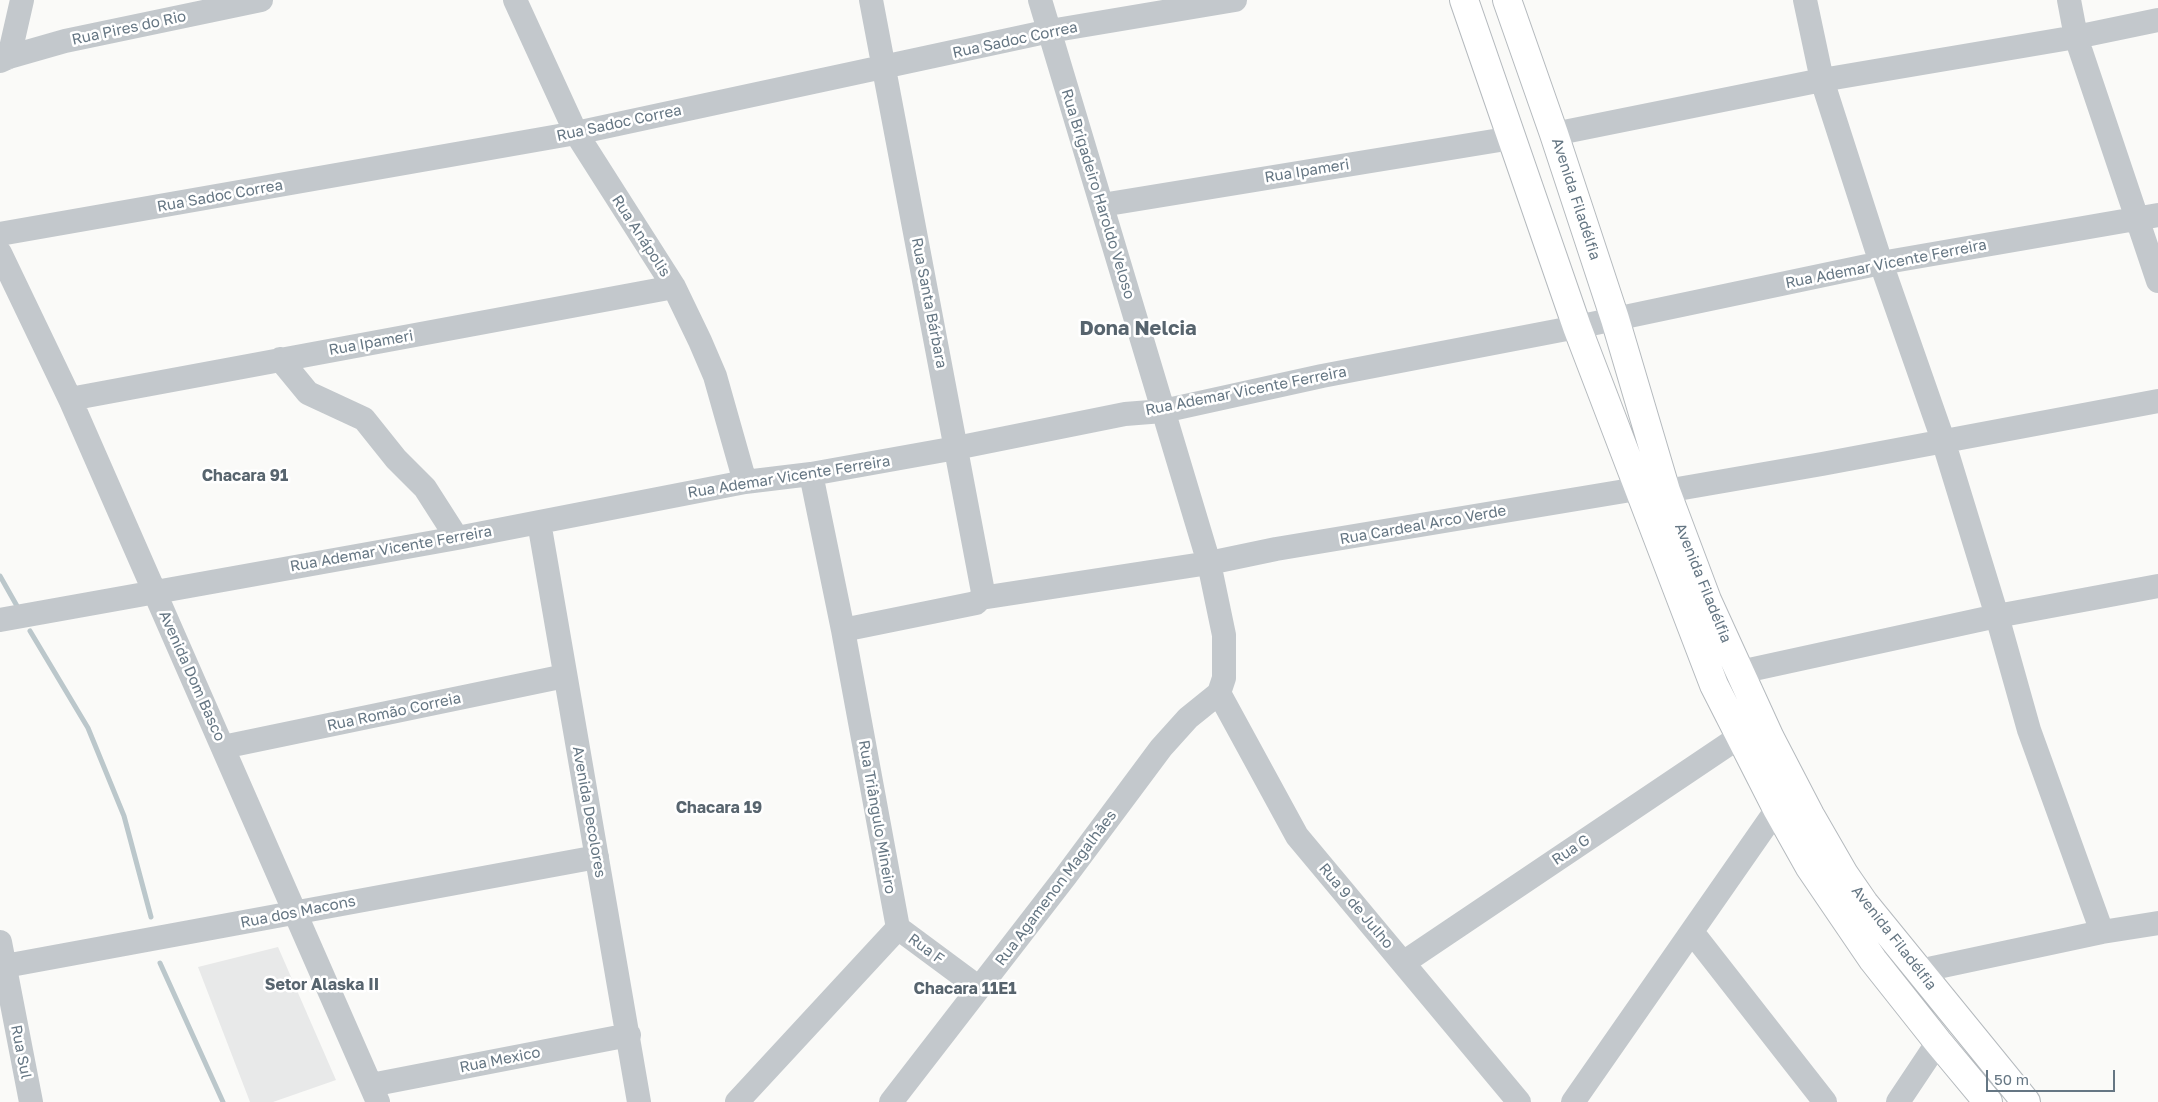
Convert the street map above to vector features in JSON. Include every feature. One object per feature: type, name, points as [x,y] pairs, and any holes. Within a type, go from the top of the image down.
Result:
[{"type":"main road","name":"Avenida Filadélfia","points":[[1464,0],[1577,326],[1637,489],[1714,685],[1777,809],[1814,874],[1873,960],[1988,1102]]},
{"type":"main road","name":"Avenida Filadélfia","points":[[1507,0],[1554,134],[1614,319],[1666,491],[1707,600],[1770,738],[1810,815],[1844,874],[1864,903],[2026,1102]]},
{"type":"street","points":[[4,59],[22,0]]},
{"type":"street","name":"Rua Pires do Rio","points":[[4,59],[65,41],[260,0]]},
{"type":"street","name":"Rua Anápolis","points":[[515,0],[576,133],[674,287],[715,376],[745,482]]},
{"type":"street","name":"Rua Santa Bárbara","points":[[871,0],[983,592],[979,601]]},
{"type":"street","name":"Rua Brigadeiro Haroldo Veloso","points":[[1040,0],[1209,564],[1224,635],[1221,686]]},
{"type":"street","name":"Rua Sadoc Correa","points":[[0,234],[576,133],[1050,31],[1235,0]]},
{"type":"street","points":[[1805,0],[1822,80],[1881,262],[1943,440],[1997,616],[2029,730],[2102,932]]},
{"type":"street","points":[[2069,0],[2076,37],[2148,217],[2158,281]]},
{"type":"street","points":[[1554,134],[1822,80],[2076,37],[2158,20]]},
{"type":"street","name":"Rua Ipameri","points":[[1102,205],[1512,138]]},
{"type":"street","name":"Rua Ademar Vicente Ferreira","points":[[0,620],[457,538],[745,482],[811,474],[956,448],[1125,414],[1163,411],[1322,376],[1614,319],[1881,262],[2148,217]]},
{"type":"street","name":"Avenida Dom Basco","points":[[0,253],[70,399],[374,1094]]},
{"type":"street","name":"Rua Ipameri","points":[[70,399],[674,287]]},
{"type":"street","points":[[280,360],[308,392],[364,419],[396,459],[425,488],[457,538]]},
{"type":"street","points":[[1666,491],[1822,464],[2158,401]]},
{"type":"street","name":"Rua Triângulo Mineiro","points":[[811,474],[898,928]]},
{"type":"street","name":"Rua Cardeal Arco Verde","points":[[979,601],[1209,564],[1286,548],[1637,489]]},
{"type":"street","name":"Avenida Decolores","points":[[539,522],[629,1035],[639,1102]]},
{"type":"street","points":[[1740,672],[1997,616],[2158,586]]},
{"type":"street","points":[[842,630],[979,601]]},
{"type":"street","name":"Rua Romão Correia","points":[[223,747],[565,676]]},
{"type":"street","name":"Rua 9 de Julho","points":[[1221,686],[1297,836],[1519,1102]]},
{"type":"street","name":"Rua Agamenon Magalhães","points":[[891,1102],[1065,877],[1161,748],[1221,686]]},
{"type":"street","name":"Rua G","points":[[1403,963],[1739,737]]},
{"type":"street","points":[[1573,1102],[1777,809]]},
{"type":"street","name":"Rua dos Macons","points":[[2,967],[597,857]]},
{"type":"street","points":[[1919,970],[2102,932],[2158,923]]},
{"type":"street","points":[[737,1102],[898,928]]},
{"type":"street","name":"Rua F","points":[[898,928],[979,988]]},
{"type":"street","points":[[1692,932],[1825,1102]]},
{"type":"street","name":"Rua Sul","points":[[0,942],[2,967],[31,1102]]},
{"type":"street","name":"Rua Mexico","points":[[374,1094],[629,1035]]},
{"type":"street","points":[[1898,1102],[1938,1042]]},
{"type":"shaded area","points":[[278,947],[336,1080],[273,1102],[250,1102],[198,967]]},
{"type":"waterway","points":[[0,576],[17,606]]},
{"type":"waterway","points":[[30,631],[88,728],[124,816],[151,917]]},
{"type":"waterway","points":[[160,963],[223,1102]]},
{"type":"district","name":"Dona Nelcia","points":[[1138,329]]},
{"type":"district","name":"Chacara 91","points":[[245,476]]},
{"type":"district","name":"Chacara 19","points":[[719,808]]},
{"type":"district","name":"Setor Alaska II","points":[[322,985]]},
{"type":"district","name":"Chacara 11E1","points":[[965,989]]}]
